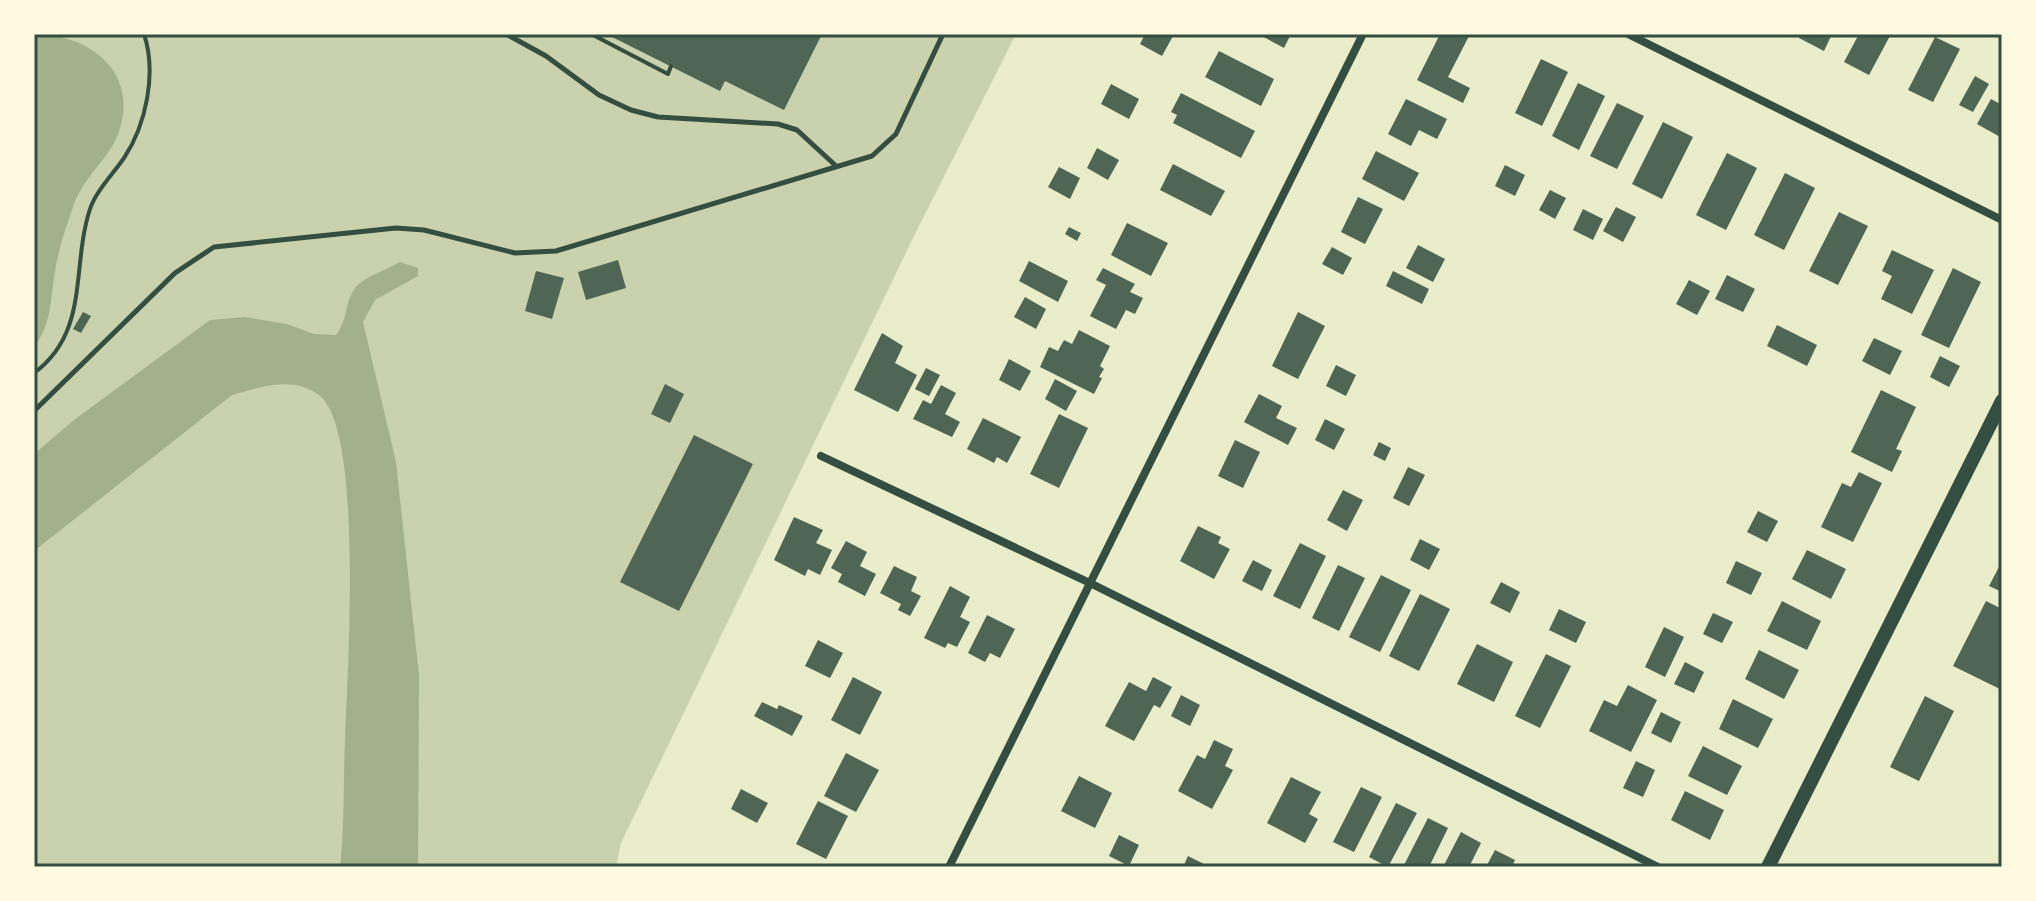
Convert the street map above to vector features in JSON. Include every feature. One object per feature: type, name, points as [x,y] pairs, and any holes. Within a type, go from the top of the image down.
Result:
[{"type":"street","points":[[949,867],[1363,34]]},
{"type":"street","points":[[1628,34],[2002,220]]},
{"type":"street","points":[[1768,867],[2002,401]]},
{"type":"street","points":[[821,456],[1092,584],[1658,867]]},
{"type":"lane","points":[[506,34],[546,56],[599,95],[631,110],[658,117],[778,124],[797,130],[835,166]]},
{"type":"lane","points":[[34,411],[175,273],[214,247],[396,228],[424,230],[515,253],[556,251],[872,156],[896,134],[943,34]]},
{"type":"path","points":[[34,373],[46,364],[65,337],[77,305],[91,206],[137,139],[147,97],[149,59],[144,34]]},
{"type":"path","points":[[591,34],[668,74],[671,66]]},
{"type":"shaded area","points":[[34,34],[1016,34],[913,238],[621,843],[616,867],[34,867]]},
{"type":"shaded area","points":[[34,34],[74,41],[106,61],[122,93],[123,112],[114,143],[73,207],[58,255],[47,321],[34,347]]},
{"type":"shaded area","points":[[400,262],[418,268],[418,276],[375,300],[363,322],[396,462],[419,675],[418,867],[340,867],[350,613],[348,504],[343,456],[334,419],[320,396],[288,384],[232,395],[34,551],[34,454],[74,420],[210,320],[245,317],[287,324],[314,334],[336,335],[355,288]]},
{"type":"building","points":[[606,34],[822,34],[784,110],[725,81],[720,91]]},
{"type":"building","points":[[1145,34],[1173,36],[1162,56],[1140,44]]},
{"type":"building","points":[[1258,34],[1291,34],[1284,48]]},
{"type":"building","points":[[1440,34],[1469,36],[1448,77],[1470,88],[1463,103],[1417,80]]},
{"type":"building","points":[[1801,34],[1832,34],[1824,51],[1799,38]]},
{"type":"building","points":[[1859,34],[1891,34],[1869,75],[1844,62]]},
{"type":"building","points":[[1935,37],[1960,49],[1933,102],[1908,90]]},
{"type":"building","points":[[1219,51],[1274,79],[1261,106],[1205,77]]},
{"type":"building","points":[[1541,59],[1568,72],[1542,126],[1515,113]]},
{"type":"building","points":[[1975,76],[1989,84],[1973,112],[1959,105]]},
{"type":"building","points":[[1578,83],[1605,96],[1579,150],[1552,136]]},
{"type":"building","points":[[1111,84],[1139,99],[1129,119],[1101,104]]},
{"type":"building","points":[[1181,93],[1255,131],[1241,158],[1173,123],[1177,115],[1171,112]]},
{"type":"building","points":[[1406,99],[1447,119],[1437,139],[1419,130],[1411,146],[1388,134]]},
{"type":"building","points":[[1991,99],[2002,105],[2002,138],[1977,124]]},
{"type":"building","points":[[1617,103],[1644,116],[1617,169],[1590,156]]},
{"type":"building","points":[[1663,122],[1693,137],[1662,199],[1632,184]]},
{"type":"building","points":[[1097,148],[1119,160],[1108,180],[1087,168]]},
{"type":"building","points":[[1376,151],[1419,173],[1404,201],[1362,179]]},
{"type":"building","points":[[1727,153],[1757,168],[1726,230],[1696,215]]},
{"type":"building","points":[[1173,164],[1225,191],[1211,216],[1160,190]]},
{"type":"building","points":[[1505,165],[1525,175],[1515,196],[1495,186]]},
{"type":"building","points":[[1059,167],[1080,178],[1070,199],[1048,187]]},
{"type":"building","points":[[1785,173],[1815,188],[1784,250],[1754,235]]},
{"type":"building","points":[[1550,190],[1566,198],[1555,219],[1539,210]]},
{"type":"building","points":[[1358,197],[1383,209],[1365,244],[1341,232]]},
{"type":"building","points":[[1616,207],[1636,217],[1623,242],[1603,231]]},
{"type":"building","points":[[1583,209],[1603,219],[1593,240],[1573,230]]},
{"type":"building","points":[[1839,212],[1868,226],[1838,285],[1809,271]]},
{"type":"building","points":[[1127,223],[1168,243],[1151,276],[1111,255]]},
{"type":"building","points":[[1069,227],[1081,233],[1077,241],[1065,234]]},
{"type":"building","points":[[1418,245],[1445,259],[1433,282],[1406,268]]},
{"type":"building","points":[[1332,247],[1352,258],[1343,275],[1322,264]]},
{"type":"building","points":[[1892,250],[1934,270],[1912,314],[1881,299],[1892,276],[1882,271]]},
{"type":"building","points":[[618,260],[626,288],[586,300],[578,272]]},
{"type":"building","points":[[1029,261],[1068,281],[1058,302],[1019,281]]},
{"type":"building","points":[[1103,268],[1135,284],[1130,292],[1143,298],[1135,314],[1126,310],[1116,329],[1090,316],[1106,285],[1096,280]]},
{"type":"building","points":[[1953,268],[1981,282],[1949,348],[1921,335]]},
{"type":"building","points":[[536,271],[564,278],[552,319],[525,311]]},
{"type":"building","points":[[1393,271],[1429,289],[1422,304],[1386,286]]},
{"type":"building","points":[[1727,275],[1755,289],[1743,312],[1715,299]]},
{"type":"building","points":[[1689,280],[1710,291],[1697,315],[1676,304]]},
{"type":"building","points":[[1025,297],[1046,309],[1036,329],[1014,317]]},
{"type":"building","points":[[83,312],[91,316],[81,333],[73,329]]},
{"type":"building","points":[[1298,312],[1325,326],[1298,379],[1272,366]]},
{"type":"building","points":[[1777,325],[1817,345],[1807,366],[1767,346]]},
{"type":"building","points":[[1079,330],[1110,346],[1100,366],[1104,369],[1094,394],[1040,367],[1049,347],[1058,351],[1064,340],[1072,344]]},
{"type":"building","points":[[882,333],[903,346],[895,363],[917,375],[898,412],[854,390]]},
{"type":"building","points":[[1874,338],[1902,351],[1890,375],[1862,361]]},
{"type":"building","points":[[1940,356],[1960,366],[1949,387],[1930,377]]},
{"type":"building","points":[[1009,359],[1031,371],[1020,391],[999,380]]},
{"type":"building","points":[[1336,365],[1356,375],[1346,396],[1326,386]]},
{"type":"building","points":[[926,368],[940,375],[929,396],[915,389]]},
{"type":"building","points":[[1055,379],[1077,391],[1066,411],[1045,399]]},
{"type":"building","points":[[665,384],[684,394],[670,423],[651,414]]},
{"type":"building","points":[[941,385],[956,393],[945,414],[960,422],[952,437],[913,419],[923,400],[931,404]]},
{"type":"building","points":[[1881,390],[1916,407],[1896,449],[1902,451],[1892,472],[1851,452]]},
{"type":"building","points":[[1259,394],[1282,406],[1276,418],[1297,428],[1288,445],[1244,422]]},
{"type":"building","points":[[1059,414],[1088,428],[1059,488],[1030,474]]},
{"type":"building","points":[[983,418],[1021,437],[1007,463],[997,457],[994,463],[967,449]]},
{"type":"building","points":[[1325,419],[1345,429],[1334,450],[1315,440]]},
{"type":"building","points":[[694,435],[753,464],[679,611],[620,582]]},
{"type":"building","points":[[1235,440],[1260,452],[1243,488],[1218,476]]},
{"type":"building","points":[[1379,442],[1391,448],[1385,461],[1373,455]]},
{"type":"building","points":[[1408,467],[1425,475],[1409,506],[1393,498]]},
{"type":"building","points":[[1859,472],[1882,483],[1853,542],[1821,527],[1842,483],[1851,487]]},
{"type":"building","points":[[1343,490],[1363,500],[1347,531],[1327,520]]},
{"type":"building","points":[[1758,511],[1778,521],[1767,542],[1747,532]]},
{"type":"building","points":[[794,517],[823,530],[816,543],[832,550],[820,575],[808,569],[805,576],[774,560]]},
{"type":"building","points":[[1198,526],[1221,537],[1218,543],[1230,549],[1214,579],[1180,561]]},
{"type":"building","points":[[1420,539],[1440,549],[1429,570],[1410,560]]},
{"type":"building","points":[[846,541],[867,552],[860,566],[876,574],[865,596],[838,582],[842,574],[831,568]]},
{"type":"building","points":[[1300,543],[1326,556],[1300,609],[1273,596]]},
{"type":"building","points":[[1807,550],[1846,569],[1831,599],[1792,579]]},
{"type":"building","points":[[1253,560],[1272,570],[1262,591],[1242,581]]},
{"type":"building","points":[[1736,561],[1762,573],[1751,595],[1726,583]]},
{"type":"building","points":[[1338,565],[1365,578],[1339,631],[1312,618]]},
{"type":"building","points":[[894,566],[917,577],[911,591],[921,596],[910,616],[898,610],[901,604],[880,593]]},
{"type":"building","points":[[2002,566],[2002,592],[1989,586]]},
{"type":"building","points":[[1381,575],[1411,590],[1380,652],[1349,637]]},
{"type":"building","points":[[1501,582],[1520,592],[1510,613],[1490,603]]},
{"type":"building","points":[[950,586],[970,597],[960,617],[970,622],[957,647],[948,643],[945,648],[924,638]]},
{"type":"building","points":[[1420,594],[1450,609],[1419,671],[1389,656]]},
{"type":"building","points":[[1782,601],[1821,621],[1807,650],[1767,631]]},
{"type":"building","points":[[1986,601],[2002,609],[1999,656],[2002,658],[2002,690],[1953,666]]},
{"type":"building","points":[[1559,609],[1586,622],[1576,643],[1549,630]]},
{"type":"building","points":[[1713,613],[1733,622],[1722,643],[1703,634]]},
{"type":"building","points":[[987,615],[1015,629],[1000,658],[990,653],[985,662],[968,653]]},
{"type":"building","points":[[1664,627],[1684,637],[1665,677],[1645,667]]},
{"type":"building","points":[[818,640],[843,653],[830,678],[805,666]]},
{"type":"building","points":[[1477,644],[1513,662],[1494,702],[1457,684]]},
{"type":"building","points":[[1759,650],[1799,670],[1784,699],[1745,679]]},
{"type":"building","points":[[1546,654],[1571,666],[1540,728],[1515,716]]},
{"type":"building","points":[[1685,662],[1704,672],[1694,693],[1674,684]]},
{"type":"building","points":[[853,677],[882,692],[860,735],[831,720]]},
{"type":"building","points":[[1153,677],[1172,687],[1160,708],[1154,705],[1134,741],[1105,726],[1129,682],[1146,691]]},
{"type":"building","points":[[1628,685],[1657,700],[1631,752],[1589,731],[1604,700],[1617,706]]},
{"type":"building","points":[[1181,695],[1200,705],[1190,726],[1171,716]]},
{"type":"building","points":[[1925,696],[1954,711],[1919,781],[1890,767]]},
{"type":"building","points":[[1733,699],[1773,719],[1758,748],[1719,729]]},
{"type":"building","points":[[762,702],[777,709],[779,705],[803,716],[792,736],[754,716]]},
{"type":"building","points":[[1661,712],[1681,722],[1671,743],[1651,733]]},
{"type":"building","points":[[1214,740],[1233,749],[1225,766],[1233,770],[1212,809],[1178,791],[1197,755],[1205,759]]},
{"type":"building","points":[[1703,746],[1742,766],[1727,795],[1688,776]]},
{"type":"building","points":[[846,753],[879,770],[856,812],[824,796]]},
{"type":"building","points":[[1636,761],[1655,770],[1643,797],[1623,788]]},
{"type":"building","points":[[1079,776],[1112,793],[1095,828],[1061,811]]},
{"type":"building","points":[[1291,777],[1321,792],[1309,814],[1318,819],[1305,843],[1267,823]]},
{"type":"building","points":[[1361,787],[1382,797],[1354,852],[1333,842]]},
{"type":"building","points":[[741,789],[768,803],[757,823],[731,809]]},
{"type":"building","points":[[1685,791],[1724,810],[1710,840],[1671,820]]},
{"type":"building","points":[[818,801],[848,816],[826,859],[796,844]]},
{"type":"building","points":[[1396,803],[1417,813],[1388,867],[1369,857]]},
{"type":"building","points":[[1428,818],[1448,828],[1429,867],[1403,867]]},
{"type":"building","points":[[1461,832],[1481,843],[1469,867],[1443,867]]},
{"type":"building","points":[[1119,835],[1139,845],[1129,866],[1109,856]]},
{"type":"building","points":[[1495,850],[1515,860],[1512,867],[1486,867]]},
{"type":"building","points":[[1188,856],[1210,867],[1183,867]]}]
